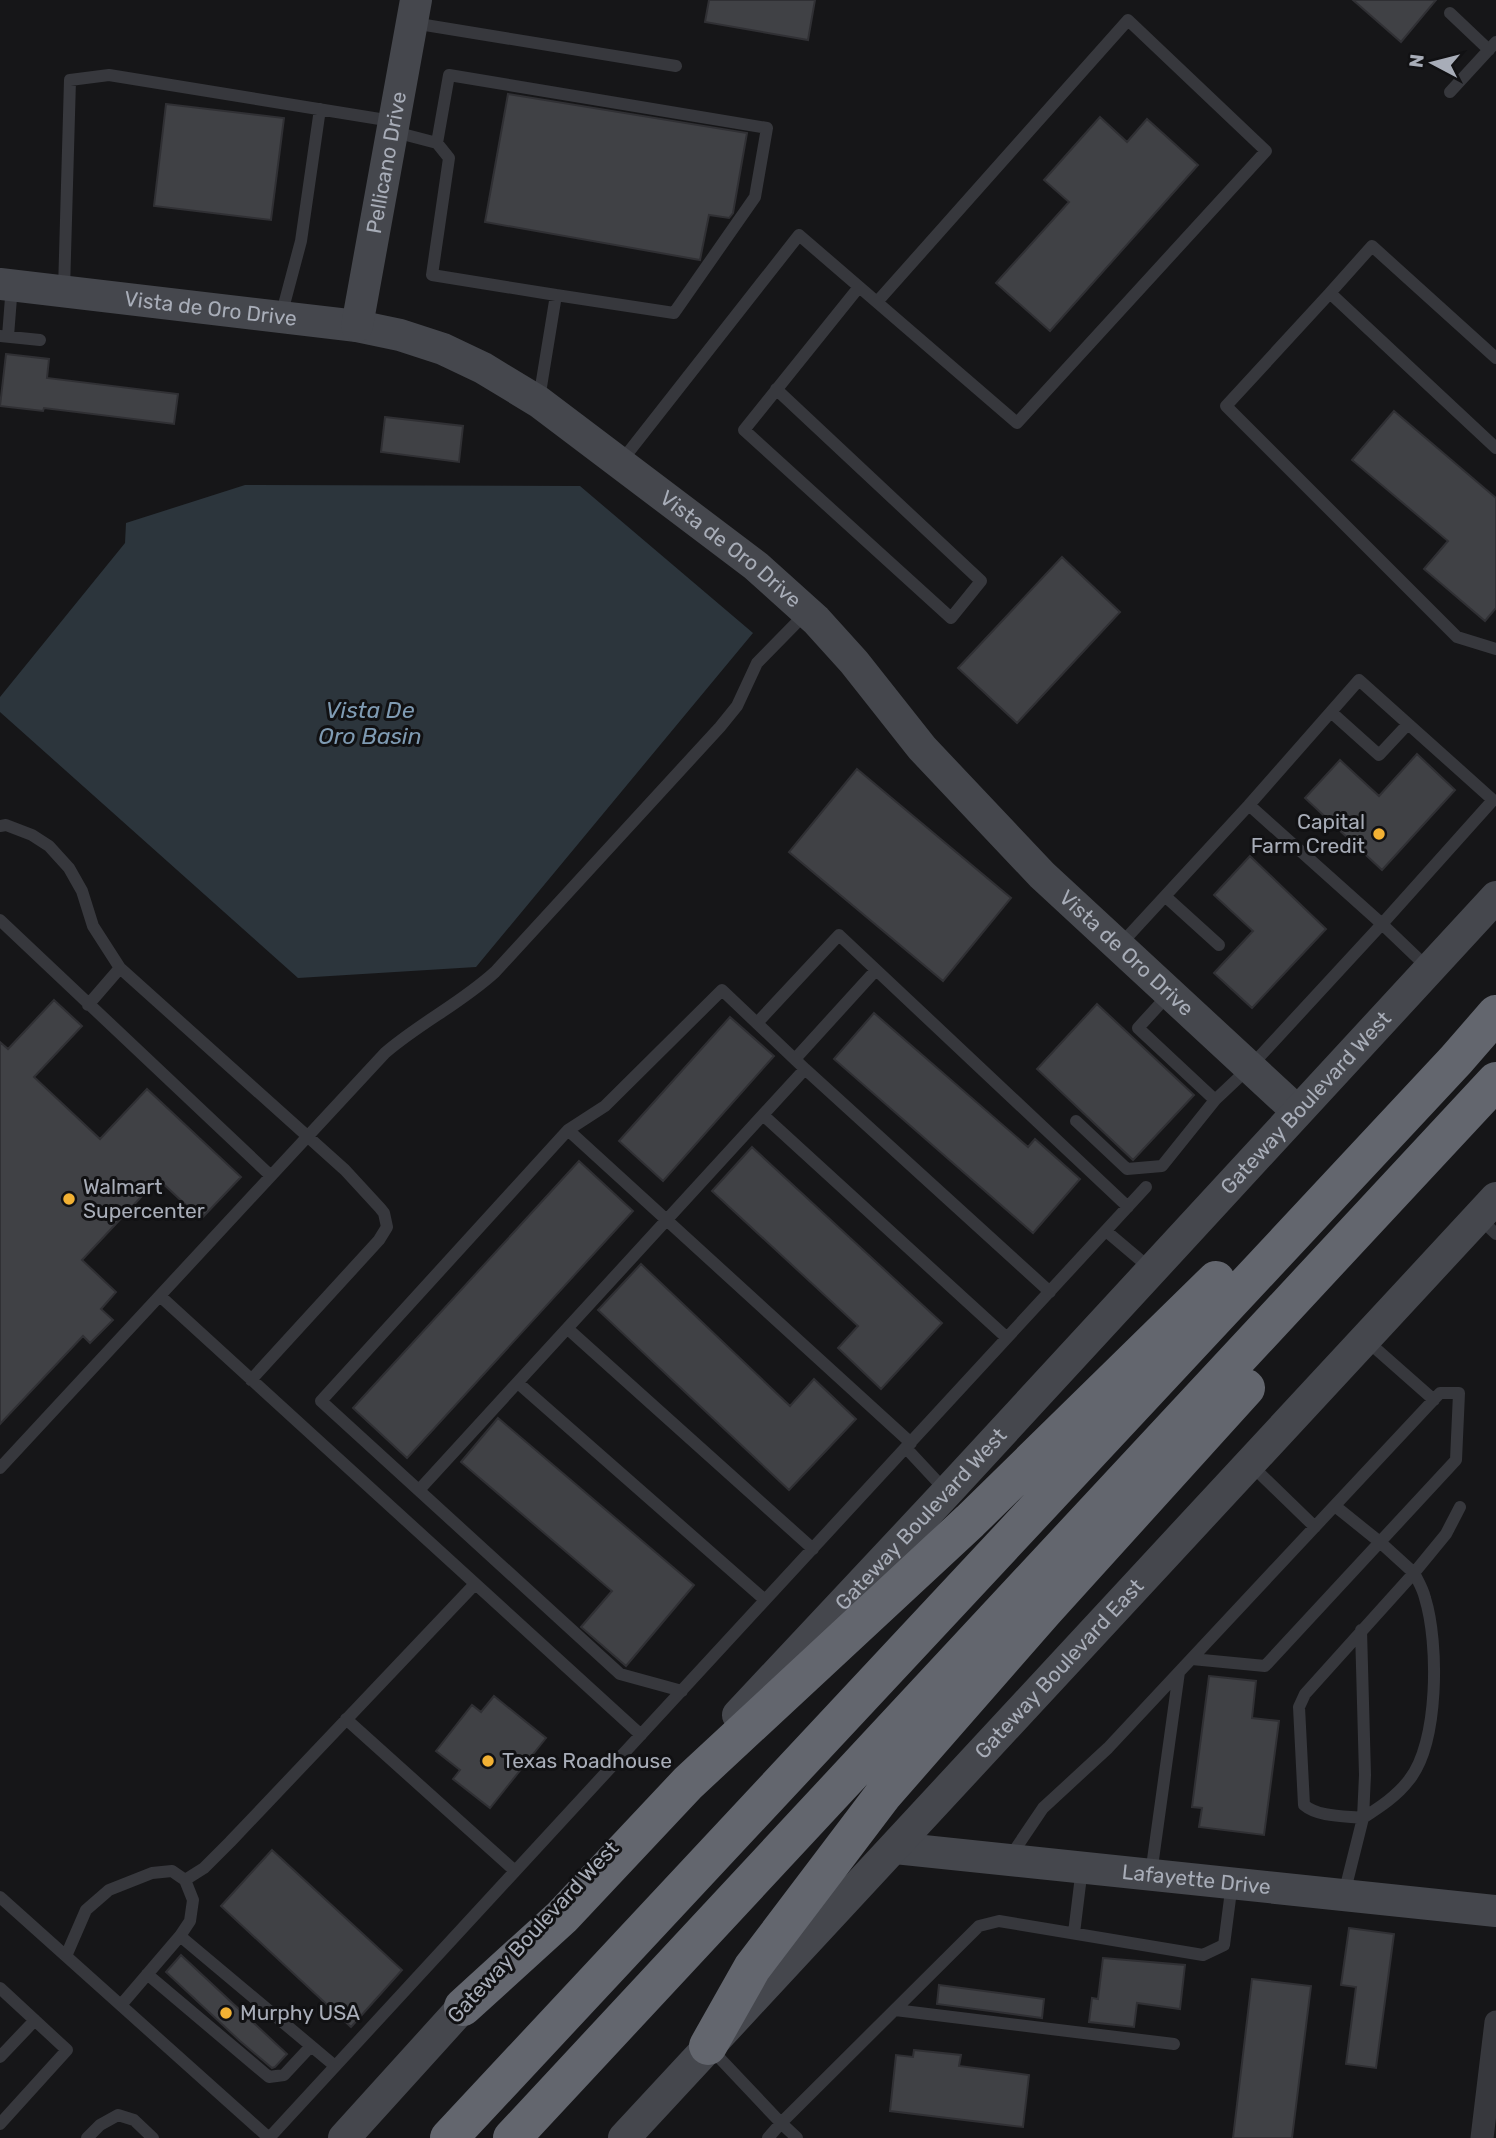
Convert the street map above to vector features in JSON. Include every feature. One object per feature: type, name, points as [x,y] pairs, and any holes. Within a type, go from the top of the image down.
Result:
[{"type":"highway","points":[[463,2007],[562,1917],[716,1756],[970,1521],[1192,1305],[1412,1071],[1496,998]]},
{"type":"highway","points":[[449,2138],[1024,1525],[1496,1014]]},
{"type":"highway","points":[[512,2138],[1496,1081]]},
{"type":"highway","points":[[708,2046],[752,1968],[883,1795],[1044,1611],[1282,1348],[1380,1204]]},
{"type":"main road","name":"Pellicano Drive","points":[[357,326],[414,11]]},
{"type":"main road","name":"Vista de Oro Drive","points":[[6,284],[281,316],[357,326],[400,335],[443,349],[483,368],[539,402],[756,566],[807,612],[854,662],[940,768],[1042,875],[1297,1111]]},
{"type":"main road","name":"Gateway Boulevard West","points":[[345,2138],[463,2007],[947,1492],[1496,897]]},
{"type":"main road","name":"Gateway Boulevard East","points":[[624,2138],[1366,1339],[1490,1217]]},
{"type":"main road","name":"Lafayette Drive","points":[[895,1848],[1496,1911]]},
{"type":"street","points":[[1482,2138],[1496,2022]]},
{"type":"lane","points":[[414,11],[676,66]]},
{"type":"lane","points":[[1450,13],[1492,46],[1450,92]]},
{"type":"lane","points":[[620,463],[799,235],[1017,424],[1266,151],[1128,20],[877,302]]},
{"type":"lane","points":[[64,290],[70,80],[109,75],[320,109],[392,126],[438,143],[449,158],[432,275],[674,313],[755,197],[767,128],[449,75],[438,143]]},
{"type":"lane","points":[[281,316],[301,241],[320,109]]},
{"type":"lane","points":[[1496,358],[1372,246],[1226,406],[1457,637],[1496,649]]},
{"type":"lane","points":[[6,284],[4,336],[40,340]]},
{"type":"lane","points":[[776,390],[981,581],[951,618],[744,430],[776,390],[859,287]]},
{"type":"lane","points":[[1330,292],[1496,448]]},
{"type":"lane","points":[[539,402],[556,295]]},
{"type":"lane","points":[[0,1468],[385,1053],[425,1021],[474,992],[495,972],[720,727],[737,706],[757,663],[807,612]]},
{"type":"lane","points":[[1076,1121],[1127,1169],[1162,1166],[1215,1100],[1250,1067],[1493,800],[1359,680],[1119,946]]},
{"type":"lane","points":[[1331,712],[1379,755],[1408,724]]},
{"type":"lane","points":[[1249,805],[1430,969]]},
{"type":"lane","points":[[0,826],[6,825],[32,835],[48,846],[69,868],[82,891],[93,926],[120,968],[345,1170],[384,1213],[387,1227],[379,1240],[251,1380]]},
{"type":"lane","points":[[1166,897],[1219,945]]},
{"type":"lane","points":[[0,920],[271,1176]]},
{"type":"lane","points":[[757,1023],[839,934],[1128,1207]]},
{"type":"lane","points":[[88,1005],[120,968]]},
{"type":"lane","points":[[795,1059],[876,970]]},
{"type":"lane","points":[[682,1691],[620,1674],[321,1401],[568,1130],[605,1106],[722,990],[1050,1292]]},
{"type":"lane","points":[[1170,993],[1138,1027],[1215,1100]]},
{"type":"lane","points":[[419,1490],[805,1069]]},
{"type":"lane","points":[[763,1115],[1007,1338]]},
{"type":"lane","points":[[568,1130],[908,1446],[947,1492]]},
{"type":"lane","points":[[0,1897],[269,2138],[1146,1186]]},
{"type":"lane","points":[[1106,1231],[1152,1270]]},
{"type":"lane","points":[[160,1296],[640,1735]]},
{"type":"lane","points":[[568,1329],[813,1549]]},
{"type":"lane","points":[[1366,1339],[1434,1400]]},
{"type":"lane","points":[[517,1383],[765,1600]]},
{"type":"lane","points":[[1008,1860],[1043,1808],[1108,1748],[1440,1393],[1459,1393],[1456,1460],[1265,1666],[1192,1659]]},
{"type":"lane","points":[[1250,1464],[1315,1527]]},
{"type":"lane","points":[[1335,1506],[1381,1542],[1414,1573],[1425,1597],[1434,1669],[1430,1730],[1424,1753],[1409,1780],[1384,1804],[1363,1818],[1309,1810],[1304,1805],[1299,1707],[1305,1694],[1414,1573],[1446,1534],[1460,1507]]},
{"type":"lane","points":[[186,1880],[204,1868],[475,1584]]},
{"type":"lane","points":[[1344,1894],[1363,1818],[1365,1774],[1362,1630]]},
{"type":"lane","points":[[1151,1874],[1179,1672]]},
{"type":"lane","points":[[346,1719],[515,1871]]},
{"type":"lane","points":[[1074,1933],[1082,1867]]},
{"type":"lane","points":[[66,1956],[86,1910],[108,1890],[152,1873],[172,1871],[186,1880],[193,1900],[190,1921],[121,2005]]},
{"type":"lane","points":[[768,2138],[979,1926],[999,1921],[1203,1955],[1224,1945],[1232,1883]]},
{"type":"lane","points":[[180,1936],[335,2066]]},
{"type":"lane","points":[[147,1974],[269,2077],[284,2075],[310,2046]]},
{"type":"lane","points":[[0,1988],[67,2050],[0,2124]]},
{"type":"lane","points":[[895,2010],[1174,2044]]},
{"type":"lane","points":[[1,2054],[35,2020]]},
{"type":"lane","points":[[708,2046],[797,2138]]},
{"type":"lane","points":[[87,2138],[118,2115],[134,2120],[153,2138]]},
{"type":"water","name":"Vista De Oro Basin","points":[[245,485],[580,486],[753,633],[476,967],[298,978],[0,712],[0,697],[125,543],[126,523]]},
{"type":"building","points":[[709,0],[815,0],[808,40],[705,22]]},
{"type":"building","points":[[1353,0],[1436,0],[1401,42]]},
{"type":"building","points":[[508,94],[747,133],[733,213],[729,218],[709,215],[700,260],[485,222]]},
{"type":"building","points":[[166,104],[284,118],[271,220],[154,206]]},
{"type":"building","points":[[1100,117],[1127,142],[1147,119],[1198,165],[1050,331],[996,283],[1069,202],[1044,180]]},
{"type":"building","points":[[6,354],[49,359],[47,378],[178,394],[174,424],[44,408],[43,411],[0,406]]},
{"type":"building","points":[[1394,411],[1496,498],[1496,608],[1485,621],[1424,569],[1448,541],[1352,460]]},
{"type":"building","points":[[385,417],[463,426],[459,462],[381,452]]},
{"type":"building","points":[[1062,557],[1120,612],[1017,723],[958,668]]},
{"type":"building","name":"Capital Farm Credit","points":[[1417,754],[1455,790],[1382,870],[1305,798],[1340,760],[1379,796]]},
{"type":"building","points":[[857,769],[1011,898],[943,981],[789,852]]},
{"type":"building","points":[[1250,856],[1326,929],[1252,1008],[1214,973],[1253,931],[1214,895]]},
{"type":"building","name":"Walmart Supercenter","points":[[54,1000],[82,1026],[34,1077],[100,1139],[147,1089],[241,1177],[201,1219],[158,1179],[82,1260],[116,1292],[101,1309],[113,1320],[90,1343],[83,1336],[0,1424],[0,1042],[8,1049]]},
{"type":"building","points":[[1097,1004],[1194,1095],[1133,1160],[1037,1069]]},
{"type":"building","points":[[874,1013],[1028,1147],[1035,1139],[1080,1179],[1033,1233],[834,1059]]},
{"type":"building","points":[[730,1017],[774,1056],[663,1181],[619,1141]]},
{"type":"building","points":[[752,1147],[942,1323],[881,1389],[838,1348],[858,1326],[712,1191]]},
{"type":"building","points":[[579,1161],[633,1211],[407,1458],[353,1408]]},
{"type":"building","points":[[641,1264],[790,1406],[814,1379],[856,1419],[789,1490],[598,1310]]},
{"type":"building","points":[[498,1418],[694,1585],[626,1666],[581,1627],[612,1591],[461,1462]]},
{"type":"building","points":[[1209,1676],[1256,1681],[1252,1718],[1279,1721],[1264,1835],[1199,1827],[1202,1808],[1192,1807]]},
{"type":"building","name":"Texas Roadhouse","points":[[494,1696],[546,1738],[490,1808],[453,1779],[460,1770],[436,1751],[472,1705],[481,1712]]},
{"type":"building","points":[[272,1850],[402,1970],[351,2027],[221,1906]]},
{"type":"building","points":[[1349,1928],[1394,1934],[1376,2068],[1346,2064],[1356,1987],[1341,1985]]},
{"type":"building","name":"Murphy USA","points":[[181,1955],[287,2054],[275,2067],[272,2068],[240,2041],[166,1972]]},
{"type":"building","points":[[1103,1958],[1185,1965],[1180,2009],[1137,2003],[1134,2027],[1089,2022],[1092,1998],[1098,1999]]},
{"type":"building","points":[[1252,1979],[1311,1986],[1292,2138],[1233,2138]]},
{"type":"building","points":[[939,1985],[1044,1999],[1042,2018],[937,2004]]},
{"type":"building","points":[[914,2050],[961,2055],[959,2066],[1029,2075],[1023,2127],[890,2111],[896,2055],[913,2057]]},
{"type":"place","name":"Capital Farm Credit","points":[[1379,834]]},
{"type":"place","name":"Walmart Supercenter","points":[[69,1199]]},
{"type":"place","name":"Texas Roadhouse","points":[[488,1761]]},
{"type":"place","name":"Murphy USA","points":[[226,2013]]}]
